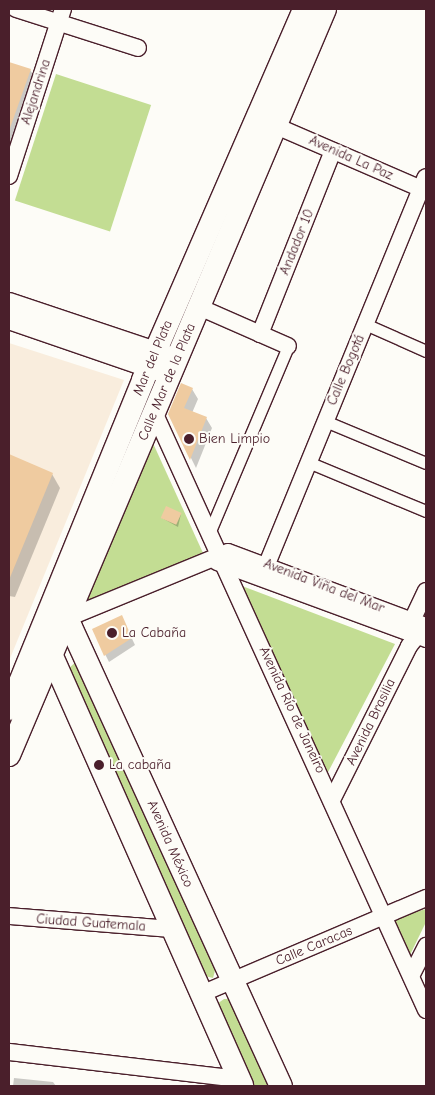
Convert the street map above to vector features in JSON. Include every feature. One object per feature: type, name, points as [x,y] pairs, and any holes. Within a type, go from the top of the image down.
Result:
[{"type":"main road","name":"Mar del Plata","points":[[9,709],[46,645],[152,359],[304,9]]},
{"type":"main road","name":"Calle Mar de la Plata","points":[[58,614],[174,367],[326,9]]},
{"type":"main road","name":"Avenida México","points":[[58,614],[281,1086]]},
{"type":"main road","points":[[9,754],[46,645]]},
{"type":"main road","points":[[46,645],[241,1082]]},
{"type":"street","points":[[16,9],[60,15],[138,48]]},
{"type":"street","name":"Alejandrina","points":[[9,176],[60,15]]},
{"type":"street","name":"Avenida La Paz","points":[[276,126],[333,151],[425,186]]},
{"type":"street","name":"Andador 10","points":[[260,334],[333,151]]},
{"type":"street","name":"Calle Bogotá","points":[[267,564],[365,324],[425,186]]},
{"type":"street","points":[[9,303],[174,367]]},
{"type":"street","points":[[199,307],[288,346],[210,531]]},
{"type":"street","points":[[9,319],[152,359]]},
{"type":"street","points":[[365,324],[426,351]]},
{"type":"street","name":"Avenida Río de Janeiro","points":[[154,412],[210,531],[217,559],[333,798],[426,1010]]},
{"type":"street","points":[[325,421],[426,463]]},
{"type":"street","points":[[308,462],[426,511]]},
{"type":"street","name":"Avenida Viña del Mar","points":[[217,559],[231,552],[267,564],[419,631]]},
{"type":"street","points":[[58,614],[217,559]]},
{"type":"street","name":"Avenida Viña del Mar","points":[[217,559],[419,631]]},
{"type":"street","name":"Avenida Brasilia","points":[[333,798],[419,631],[426,591]]},
{"type":"street","name":"Calle Caracas","points":[[201,994],[426,898]]},
{"type":"street","name":"Ciudad Guatemala","points":[[9,916],[172,929]]},
{"type":"street","points":[[411,976],[426,946]]},
{"type":"street","points":[[9,1052],[241,1082]]},
{"type":"shaded area","points":[[9,343],[124,380],[9,661]]},
{"type":"green space","points":[[56,74],[151,105],[110,231],[15,200]]},
{"type":"green space","points":[[152,441],[203,553],[84,605]]},
{"type":"green space","points":[[242,586],[395,644],[326,776]]},
{"type":"green space","points":[[79,659],[216,967],[213,978],[201,975],[68,669]]},
{"type":"green space","points":[[426,909],[426,922],[407,961],[388,920]]},
{"type":"green space","points":[[224,999],[229,999],[273,1086],[251,1086],[217,1004]]},
{"type":"building","points":[[9,62],[31,69],[10,128],[9,127]]},
{"type":"building","name":"Bien Limpio","points":[[181,383],[193,388],[184,408],[207,417],[190,460],[168,414]]},
{"type":"building","points":[[9,454],[53,473],[9,580]]},
{"type":"building","points":[[166,506],[182,513],[176,525],[161,518]]},
{"type":"building","name":"La Cabaña","points":[[122,615],[132,638],[104,656],[92,629]]},
{"type":"place","name":"Bien Limpio","points":[[189,439]]},
{"type":"place","name":"La Cabaña","points":[[112,633]]},
{"type":"place","name":"La cabaña","points":[[99,765]]}]
